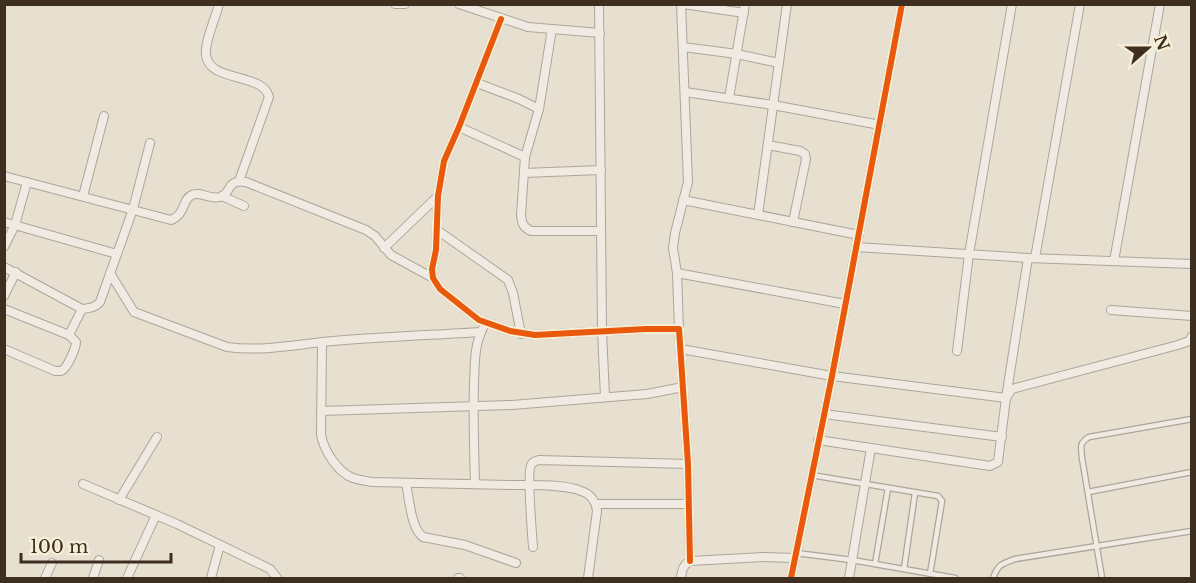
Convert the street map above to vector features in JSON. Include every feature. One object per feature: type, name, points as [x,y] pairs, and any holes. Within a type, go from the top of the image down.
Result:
[{"type":"street","points":[[219,4],[206,48],[209,64],[220,71],[261,86],[267,91],[269,97],[239,181]]},
{"type":"street","points":[[395,4],[405,4]]},
{"type":"street","points":[[459,4],[528,27],[600,33]]},
{"type":"street","points":[[599,4],[602,331],[605,397]]},
{"type":"street","points":[[690,561],[688,464],[677,273],[673,248],[688,182],[682,4],[745,9],[729,98]]},
{"type":"street","points":[[758,215],[787,4]]},
{"type":"street","points":[[791,579],[902,4]]},
{"type":"street","points":[[957,351],[969,254],[1012,4]]},
{"type":"street","points":[[819,440],[990,466],[998,462],[1006,398],[1080,4]]},
{"type":"street","points":[[1114,261],[1160,4]]},
{"type":"street","points":[[501,19],[444,161],[438,196],[433,278],[440,289],[478,320],[521,334],[679,329]]},
{"type":"street","points":[[552,29],[539,109],[525,157],[521,222],[524,228],[531,231],[602,231]]},
{"type":"street","points":[[683,47],[737,54],[778,63]]},
{"type":"street","points":[[477,83],[539,109]]},
{"type":"street","points":[[685,92],[773,105],[880,125]]},
{"type":"street","points":[[83,196],[104,116]]},
{"type":"street","points":[[459,127],[525,157]]},
{"type":"street","points":[[4,267],[82,309],[97,306],[133,209],[150,143]]},
{"type":"street","points":[[768,145],[805,154],[806,159],[793,222]]},
{"type":"street","points":[[524,173],[601,170]]},
{"type":"street","points":[[4,177],[171,220],[179,215],[188,197],[198,194],[219,198],[233,183],[246,182],[366,230],[375,236],[391,255],[433,278]]},
{"type":"street","points":[[4,247],[15,225],[27,182]]},
{"type":"street","points":[[222,196],[244,206]]},
{"type":"street","points":[[384,248],[438,196]]},
{"type":"street","points":[[683,200],[859,235]]},
{"type":"street","points":[[4,222],[117,254]]},
{"type":"street","points":[[437,230],[508,280],[513,292],[521,334]]},
{"type":"street","points":[[856,248],[1191,264]]},
{"type":"street","points":[[4,296],[16,272]]},
{"type":"street","points":[[110,273],[134,312],[227,346],[242,349],[481,332]]},
{"type":"street","points":[[677,273],[845,304]]},
{"type":"street","points":[[4,309],[69,335],[77,346],[64,369],[60,371],[4,349]]},
{"type":"street","points":[[69,335],[82,309]]},
{"type":"street","points":[[1111,310],[1191,316]]},
{"type":"street","points":[[475,484],[473,406],[476,346],[486,322]]},
{"type":"street","points":[[1006,398],[1012,389],[1178,345],[1189,341],[1191,336]]},
{"type":"street","points":[[322,342],[323,444],[326,452],[347,475],[372,482],[530,485],[581,490],[592,498],[597,511],[588,579]]},
{"type":"street","points":[[681,349],[832,376],[1006,398]]},
{"type":"street","points":[[321,411],[473,406],[647,394],[683,387]]},
{"type":"street","points":[[824,414],[1002,438]]},
{"type":"street","points":[[119,500],[157,437]]},
{"type":"street","points":[[849,579],[871,448]]},
{"type":"street","points":[[533,547],[530,485],[533,462],[539,460],[688,464]]},
{"type":"street","points":[[406,483],[414,525],[420,535],[465,545],[516,563]]},
{"type":"street","points":[[82,484],[156,515],[270,569],[277,579]]},
{"type":"street","points":[[596,504],[689,504]]},
{"type":"street","points":[[127,579],[156,515]]},
{"type":"street","points":[[211,579],[220,545]]},
{"type":"street","points":[[681,579],[684,565],[690,561],[795,556]]},
{"type":"street","points":[[93,579],[99,560]]},
{"type":"street","points":[[45,579],[52,563]]},
{"type":"lane","points":[[1102,579],[1082,458],[1083,441],[1089,437],[1191,419]]},
{"type":"lane","points":[[1088,492],[1191,472]]},
{"type":"lane","points":[[811,475],[938,496],[942,501],[930,574]]},
{"type":"lane","points":[[875,564],[888,488]]},
{"type":"lane","points":[[904,569],[915,493]]},
{"type":"lane","points":[[993,579],[1003,563],[1015,559],[1191,531]]},
{"type":"lane","points":[[795,556],[852,560],[955,579]]},
{"type":"cycle path","points":[[791,578],[832,376],[902,4]]},
{"type":"cycle path","points":[[501,19],[444,161],[438,196],[433,278],[440,289],[479,320],[510,331],[535,335],[679,329],[688,464],[690,561]]}]
